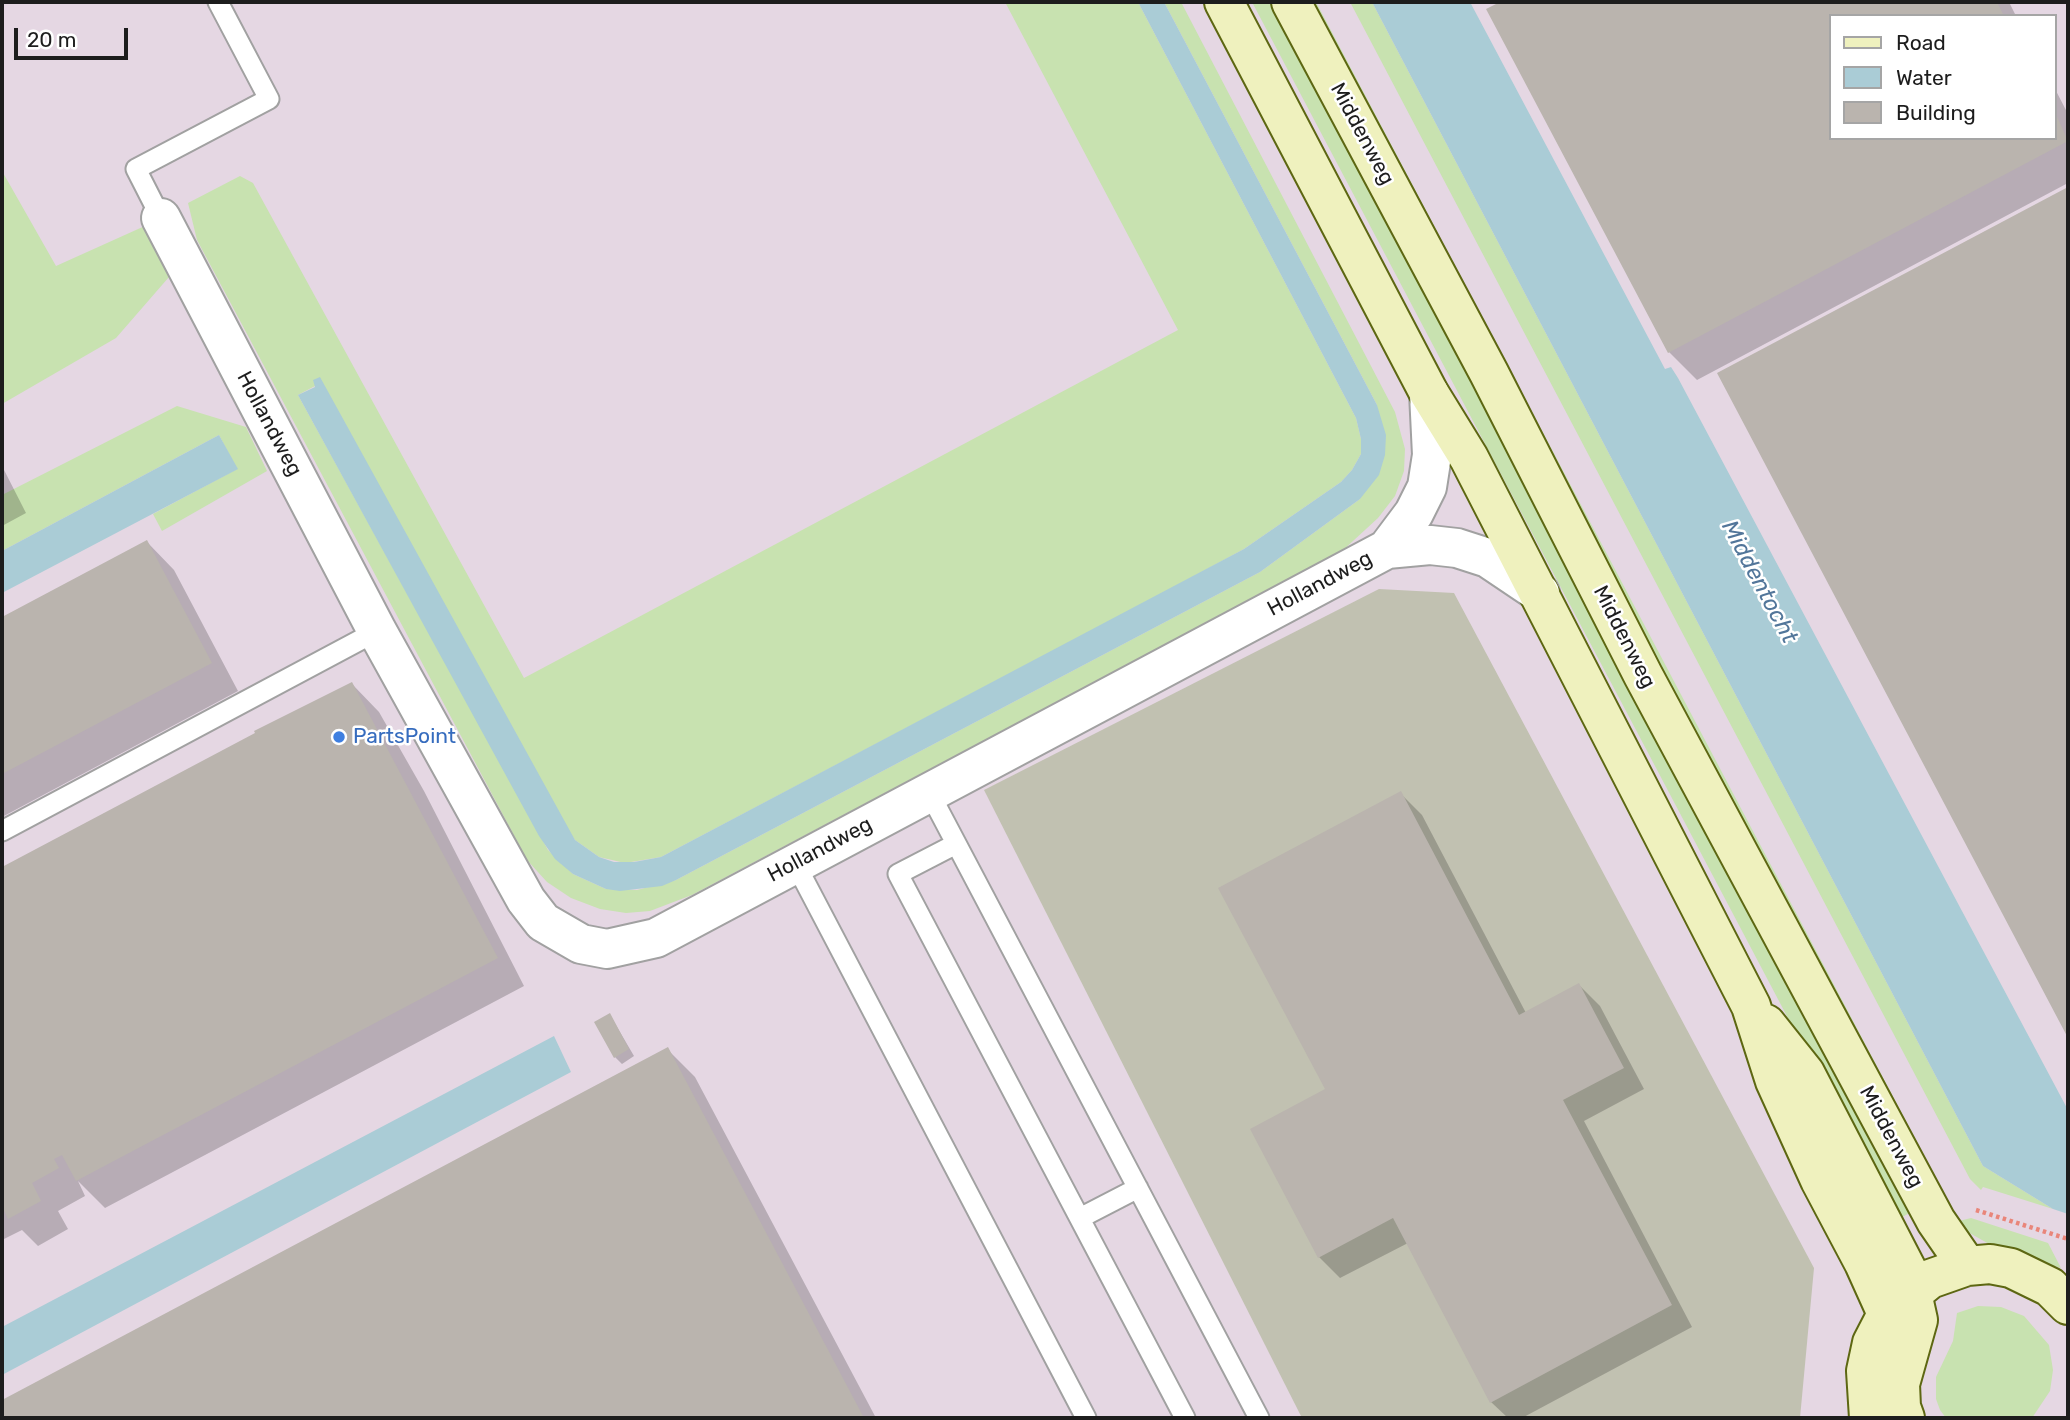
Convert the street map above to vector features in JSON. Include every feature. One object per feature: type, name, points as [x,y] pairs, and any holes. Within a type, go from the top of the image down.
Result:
[{"type":"street","points":[[1224,2],[1429,393],[1469,458],[1540,593],[1751,1006],[1805,1073],[1908,1270],[1901,1303],[1868,1357],[1866,1389],[1869,1418]]},
{"type":"street","name":"Middenweg","points":[[1292,2],[1482,360],[1643,675],[1922,1197],[1968,1266]]},
{"type":"street","name":"Hollandweg","points":[[161,218],[377,631],[526,900],[543,922],[581,944],[607,949],[656,938],[1387,549],[1430,545],[1457,548],[1488,558],[1540,593]]},
{"type":"street","name":"Hollandweg","points":[[1387,549],[1414,513],[1427,487],[1432,455],[1429,393]]},
{"type":"street","points":[[1901,1303],[1939,1275],[1968,1266],[1990,1264],[2031,1275],[2068,1303]]},
{"type":"street","points":[[1901,1303],[1918,1320],[1900,1384],[1901,1407],[1905,1418]]},
{"type":"lane","points":[[161,218],[136,169],[269,99],[218,2]]},
{"type":"lane","points":[[2,831],[377,631]]},
{"type":"lane","points":[[929,792],[1259,1418]]},
{"type":"lane","points":[[957,844],[898,874],[1185,1418]]},
{"type":"lane","points":[[795,863],[1086,1418]]},
{"type":"lane","points":[[1080,1219],[1138,1188]]},
{"type":"path","points":[[1964,1206],[2068,1238]]},
{"type":"shaded area","points":[[2,2],[2068,2],[2068,1418],[2,1418]]},
{"type":"shaded area","points":[[1379,589],[1454,593],[1814,1268],[1800,1418],[1302,1418],[984,790]]},
{"type":"green space","points":[[1005,2],[1138,2],[1356,418],[1361,454],[1341,482],[1244,549],[661,857],[625,863],[599,857],[575,840],[565,826],[315,386],[298,395],[548,850],[573,874],[606,889],[637,890],[676,880],[1260,572],[1360,499],[1377,405],[1164,2],[1181,2],[1395,412],[1405,449],[1404,471],[1395,496],[1378,518],[1341,552],[692,895],[650,911],[626,913],[600,909],[571,898],[547,882],[527,860],[197,240],[188,203],[240,176],[253,183],[524,678],[1178,330]]},
{"type":"green space","points":[[1252,2],[1279,2],[1915,1210],[1895,1221]]},
{"type":"green space","points":[[1301,2],[1316,2],[1944,1194],[1935,1200]]},
{"type":"green space","points":[[1350,2],[1372,2],[1983,1166],[2053,1209],[1983,1187],[1981,1190],[1970,1179]]},
{"type":"green space","points":[[2,171],[56,266],[147,225],[169,277],[116,338],[2,404]]},
{"type":"green space","points":[[177,406],[246,427],[267,471],[162,531],[153,514],[237,469],[219,435],[2,551],[2,495]]},
{"type":"green space","points":[[1971,1218],[2048,1243],[2061,1268],[1998,1249],[1955,1222]]},
{"type":"green space","points":[[1978,1306],[2001,1307],[2024,1316],[2049,1345],[2053,1370],[2050,1391],[2032,1418],[1946,1418],[1940,1410],[1936,1399],[1936,1377],[1953,1341],[1957,1313]]},
{"type":"water","points":[[1138,2],[1164,2],[1377,405],[1386,435],[1385,455],[1379,475],[1360,499],[1260,572],[676,880],[662,886],[620,891],[606,889],[573,874],[555,859],[539,836],[298,395],[315,387],[313,380],[320,377],[575,840],[599,857],[614,862],[634,862],[661,857],[1244,549],[1341,482],[1361,454],[1356,418]]},
{"type":"water","name":"Middentocht","points":[[1372,2],[1470,2],[1665,369],[1671,367],[1678,378],[2068,1110],[2068,1214],[2053,1209],[1983,1166]]},
{"type":"water","points":[[219,435],[238,469],[2,593],[2,551]]},
{"type":"water","points":[[554,1036],[571,1072],[2,1375],[2,1327]]},
{"type":"building","points":[[1500,2],[1997,2],[2003,14],[1828,14],[1828,140],[2056,140],[2056,114],[2068,141],[1668,353],[1486,9]]},
{"type":"building","points":[[2068,187],[2068,1038],[1717,373]]},
{"type":"building","points":[[147,540],[212,663],[2,774],[2,617]]},
{"type":"building","points":[[352,682],[498,958],[76,1181],[62,1155],[54,1159],[59,1168],[32,1183],[41,1201],[8,1219],[2,1206],[2,867],[255,733],[254,731]]},
{"type":"building","points":[[1401,791],[1519,1015],[1579,983],[1624,1068],[1563,1100],[1672,1305],[1490,1403],[1393,1218],[1318,1258],[1250,1129],[1325,1089],[1218,888]]},
{"type":"building","points":[[610,1013],[629,1049],[614,1058],[594,1022]]},
{"type":"building","points":[[668,1047],[864,1418],[2,1418],[2,1400]]},
{"type":"place","name":"PartsPoint","points":[[339,737]]}]
